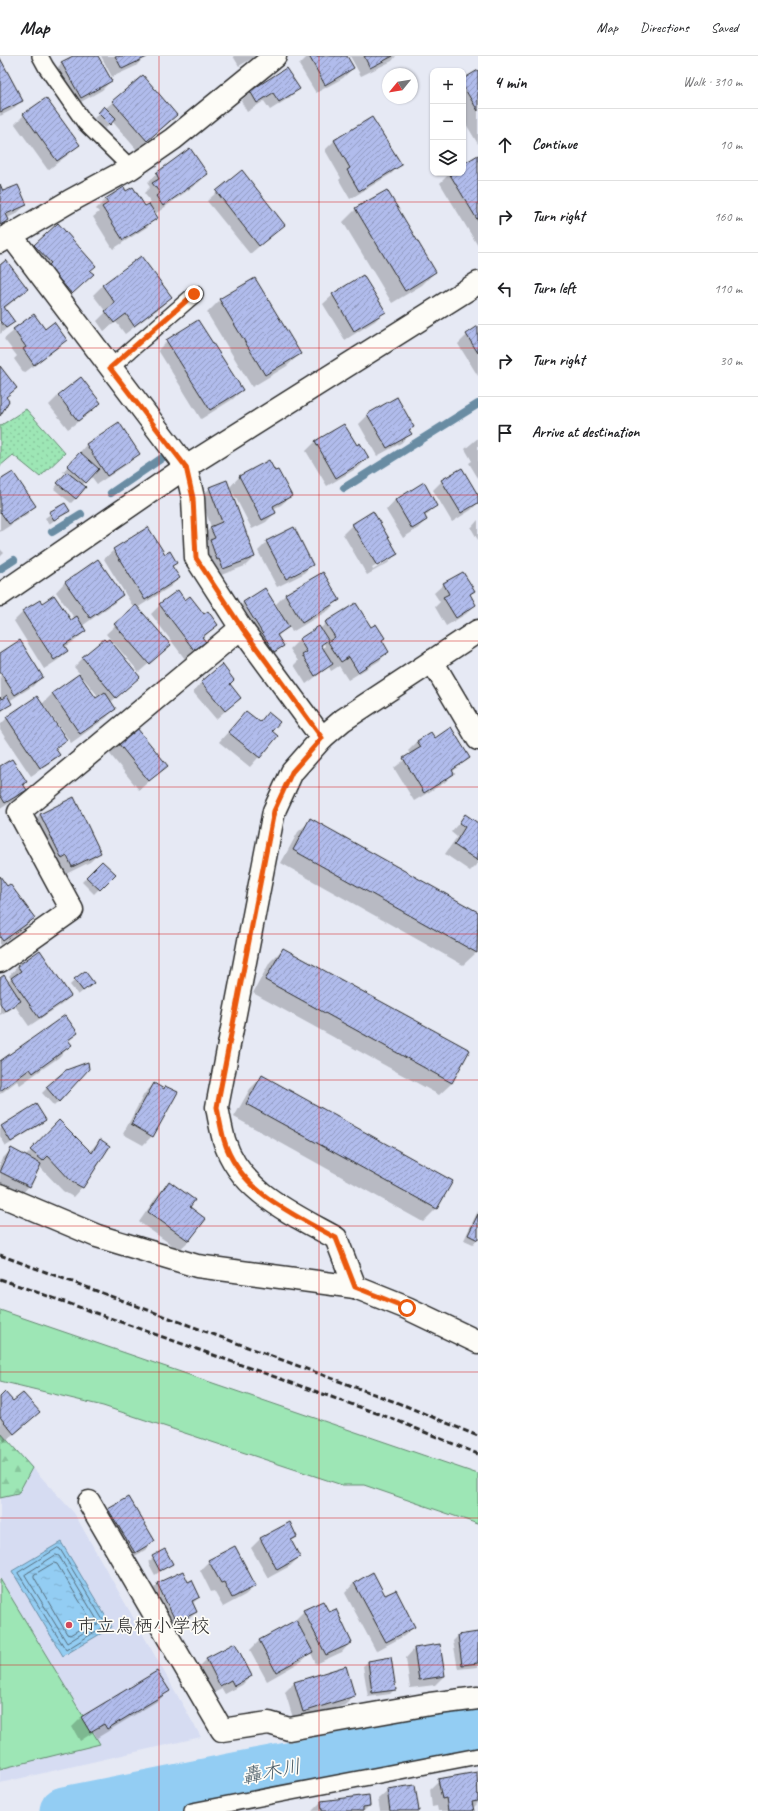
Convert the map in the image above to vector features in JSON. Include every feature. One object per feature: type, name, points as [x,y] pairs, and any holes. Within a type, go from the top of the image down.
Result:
[{"type":"street","points":[[275,56],[173,139],[131,168],[5,238],[110,368],[186,467],[193,498],[196,558],[242,628],[322,738]]},
{"type":"street","points":[[0,595],[186,467],[478,283]]},
{"type":"street","points":[[0,961],[72,910],[19,812],[242,628]]},
{"type":"street","points":[[355,1287],[336,1238],[285,1210],[255,1189],[236,1166],[224,1141],[217,1107],[274,811],[292,772],[322,738],[343,720],[478,631]]},
{"type":"street","points":[[432,661],[478,739]]},
{"type":"street","points":[[0,1195],[97,1236],[197,1266],[355,1287],[407,1308],[478,1342]]},
{"type":"street","points":[[89,1502],[222,1730],[269,1723],[289,1729],[430,1704],[478,1698]]},
{"type":"lane","points":[[40,56],[85,123],[131,168]]},
{"type":"lane","points":[[110,368],[194,294]]},
{"type":"lane","points":[[192,1811],[478,1756]]},
{"type":"shaded area","name":"市立鳥栖小学校","points":[[0,1432],[74,1513],[201,1737],[0,1783]]},
{"type":"green space","points":[[26,409],[65,453],[40,477],[13,455],[0,466],[0,426]]},
{"type":"green space","points":[[0,1310],[478,1474],[478,1524],[364,1485],[342,1485],[103,1406],[0,1381]]},
{"type":"green space","points":[[0,1432],[32,1468],[18,1494],[0,1498]]},
{"type":"green space","points":[[0,1579],[100,1744],[0,1769]]},
{"type":"water","points":[[61,1542],[112,1627],[63,1656],[12,1571]]},
{"type":"building","points":[[73,56],[98,56],[112,81],[81,98],[61,62]]},
{"type":"building","points":[[115,56],[146,56],[147,57],[122,69]]},
{"type":"building","points":[[309,56],[347,56],[354,68],[325,85]]},
{"type":"building","points":[[364,56],[393,56],[370,68]]},
{"type":"building","points":[[0,58],[23,101],[0,112]]},
{"type":"building","points":[[286,68],[300,89],[279,102],[273,93],[257,103],[250,91]]},
{"type":"building","points":[[478,70],[478,111],[466,91],[466,77]]},
{"type":"building","points":[[143,75],[177,115],[147,141],[112,101]]},
{"type":"building","points":[[46,98],[80,145],[57,161],[23,114]]},
{"type":"building","points":[[104,106],[116,118],[110,125],[98,113]]},
{"type":"building","points":[[372,117],[402,165],[359,191],[347,170],[350,168],[334,140]]},
{"type":"building","points":[[190,148],[208,174],[163,206],[156,196],[160,193],[152,183],[159,179],[156,173]]},
{"type":"building","points":[[478,155],[478,221],[451,176],[466,176],[466,162]]},
{"type":"building","points":[[242,170],[285,225],[259,246],[216,191]]},
{"type":"building","points":[[0,184],[3,191],[18,185],[27,205],[6,214],[9,220],[0,225]]},
{"type":"building","points":[[124,187],[126,191],[133,187],[145,206],[149,204],[158,218],[123,240],[102,207],[108,203],[105,199]]},
{"type":"building","points":[[387,190],[436,272],[405,291],[355,208]]},
{"type":"building","points":[[58,223],[96,266],[90,271],[94,274],[72,294],[48,266],[51,263],[34,245]]},
{"type":"building","points":[[141,256],[172,297],[134,326],[126,314],[114,323],[105,311],[115,303],[102,285]]},
{"type":"building","points":[[6,260],[28,289],[4,307],[15,322],[6,328],[0,321],[0,265]]},
{"type":"building","points":[[363,275],[386,312],[354,331],[332,294]]},
{"type":"building","points":[[255,278],[301,354],[265,375],[219,299]]},
{"type":"building","points":[[34,314],[45,329],[54,322],[67,340],[34,365],[23,349],[26,347],[13,329]]},
{"type":"building","points":[[198,320],[243,390],[210,410],[166,340]]},
{"type":"building","points":[[478,326],[478,353],[466,334]]},
{"type":"building","points":[[0,366],[17,388],[6,397],[9,401],[0,416]]},
{"type":"building","points":[[81,377],[101,403],[78,421],[58,395]]},
{"type":"building","points":[[397,397],[414,427],[409,430],[412,434],[387,448],[367,414]]},
{"type":"building","points":[[119,422],[140,454],[107,476],[86,444]]},
{"type":"building","points":[[344,424],[357,445],[360,443],[369,458],[336,478],[315,441]]},
{"type":"building","points":[[80,452],[99,469],[86,483],[67,466]]},
{"type":"building","points":[[269,460],[275,471],[278,470],[292,496],[273,506],[276,513],[262,520],[239,476]]},
{"type":"building","points":[[462,468],[478,495],[478,503],[461,513],[441,480]]},
{"type":"building","points":[[13,472],[36,506],[9,524],[1,513],[0,514],[0,480]]},
{"type":"building","points":[[67,472],[86,487],[76,499],[57,483]]},
{"type":"building","points":[[227,480],[255,557],[223,569],[219,559],[217,560],[210,540],[215,538],[210,527],[222,522],[209,487]]},
{"type":"building","points":[[424,482],[437,506],[424,514],[427,520],[412,529],[395,500]]},
{"type":"building","points":[[65,503],[70,511],[54,520],[49,512]]},
{"type":"building","points":[[373,511],[398,554],[377,566],[352,524]]},
{"type":"building","points":[[148,527],[165,554],[170,551],[177,563],[172,566],[180,578],[145,600],[113,549]]},
{"type":"building","points":[[294,527],[313,565],[286,579],[266,541]]},
{"type":"building","points":[[98,559],[123,595],[90,618],[65,582]]},
{"type":"building","points":[[323,572],[340,600],[302,623],[285,594]]},
{"type":"building","points":[[463,572],[475,591],[470,594],[476,605],[456,618],[443,597],[449,594],[443,583]]},
{"type":"building","points":[[265,588],[289,627],[277,635],[284,646],[274,652],[243,602]]},
{"type":"building","points":[[178,590],[185,600],[190,596],[204,614],[208,611],[218,625],[202,637],[206,642],[194,650],[159,604]]},
{"type":"building","points":[[54,595],[71,620],[77,616],[86,631],[64,645],[68,651],[54,660],[22,611],[40,600],[42,603]]},
{"type":"building","points":[[356,603],[371,627],[376,624],[385,638],[382,640],[389,652],[358,672],[349,657],[341,662],[328,642],[335,637],[325,622]]},
{"type":"building","points":[[136,605],[171,645],[149,664],[114,624]]},
{"type":"building","points":[[319,626],[328,640],[321,645],[333,664],[315,676],[302,655],[307,652],[299,639]]},
{"type":"building","points":[[104,639],[106,641],[109,639],[140,677],[116,698],[82,657]]},
{"type":"building","points":[[20,640],[43,677],[15,695],[0,672],[0,653]]},
{"type":"building","points":[[222,664],[234,680],[230,684],[241,698],[225,711],[201,682]]},
{"type":"building","points":[[79,674],[96,698],[105,692],[116,709],[80,734],[52,693]]},
{"type":"building","points":[[7,695],[12,704],[0,711],[0,697],[2,699]]},
{"type":"building","points":[[37,696],[67,740],[55,748],[60,755],[40,768],[6,717]]},
{"type":"building","points":[[246,711],[260,722],[268,712],[280,722],[272,731],[278,736],[260,758],[228,732]]},
{"type":"building","points":[[451,727],[470,758],[452,770],[454,774],[424,793],[403,758],[421,747],[417,741],[431,732],[435,738]]},
{"type":"building","points":[[137,728],[168,766],[149,781],[118,743]]},
{"type":"building","points":[[12,759],[27,782],[23,784],[27,790],[5,803],[0,795],[0,766]]},
{"type":"building","points":[[74,797],[101,853],[72,867],[67,856],[62,859],[40,814]]},
{"type":"building","points":[[465,814],[478,823],[478,861],[454,845],[465,827],[459,823]]},
{"type":"building","points":[[310,818],[478,912],[477,953],[293,850]]},
{"type":"building","points":[[102,861],[116,874],[100,890],[86,877]]},
{"type":"building","points":[[0,876],[7,886],[10,884],[35,918],[3,941],[0,937]]},
{"type":"building","points":[[283,948],[470,1050],[452,1083],[265,980]]},
{"type":"building","points":[[40,950],[71,996],[39,1018],[11,978],[21,971],[17,966]]},
{"type":"building","points":[[85,971],[94,983],[83,991],[74,979]]},
{"type":"building","points":[[4,975],[21,1001],[5,1011],[0,1003],[0,978]]},
{"type":"building","points":[[65,1015],[78,1033],[68,1040],[72,1045],[33,1073],[30,1069],[0,1091],[0,1061]]},
{"type":"building","points":[[88,1062],[89,1069],[59,1102],[46,1087],[66,1070]]},
{"type":"building","points":[[262,1075],[453,1181],[437,1209],[246,1104]]},
{"type":"building","points":[[154,1083],[164,1089],[165,1086],[178,1092],[153,1137],[131,1124]]},
{"type":"building","points":[[36,1104],[46,1120],[11,1142],[1,1126]]},
{"type":"building","points":[[59,1120],[92,1153],[100,1139],[110,1146],[83,1188],[72,1182],[48,1156],[43,1161],[30,1150]]},
{"type":"building","points":[[11,1148],[41,1164],[30,1187],[0,1172]]},
{"type":"building","points":[[169,1181],[195,1200],[190,1207],[206,1219],[189,1241],[148,1212]]},
{"type":"building","points":[[478,1214],[478,1240],[468,1235]]},
{"type":"building","points":[[5,1392],[13,1401],[23,1393],[40,1412],[14,1434],[0,1417],[0,1397]]},
{"type":"building","points":[[129,1497],[155,1541],[135,1553],[108,1509]]},
{"type":"building","points":[[290,1522],[297,1537],[291,1540],[300,1557],[277,1570],[260,1538]]},
{"type":"building","points":[[235,1546],[256,1586],[232,1598],[224,1582],[221,1583],[208,1560]]},
{"type":"building","points":[[165,1549],[173,1564],[160,1571],[152,1556]]},
{"type":"building","points":[[183,1571],[188,1582],[192,1580],[200,1597],[192,1601],[197,1612],[176,1622],[157,1583]]},
{"type":"building","points":[[373,1572],[385,1595],[396,1590],[415,1627],[386,1642],[354,1583]]},
{"type":"building","points":[[323,1601],[329,1612],[336,1609],[352,1643],[326,1655],[303,1610]]},
{"type":"building","points":[[296,1620],[313,1652],[276,1672],[259,1640]]},
{"type":"building","points":[[478,1632],[478,1663],[462,1665],[458,1635]]},
{"type":"building","points":[[235,1643],[252,1676],[234,1686],[231,1680],[220,1686],[206,1658]]},
{"type":"building","points":[[440,1644],[445,1676],[419,1680],[414,1648]]},
{"type":"building","points":[[391,1657],[396,1690],[372,1693],[368,1661]]},
{"type":"building","points":[[346,1666],[355,1696],[303,1712],[294,1682]]},
{"type":"building","points":[[157,1671],[170,1691],[107,1729],[104,1724],[90,1732],[81,1717]]},
{"type":"building","points":[[477,1772],[478,1801],[472,1802],[474,1811],[448,1811],[446,1798],[442,1799],[438,1779]]},
{"type":"building","points":[[415,1785],[419,1811],[390,1811],[387,1789]]},
{"type":"building","points":[[369,1795],[370,1806],[363,1807],[363,1811],[322,1811],[321,1801]]},
{"type":"waterway","points":[[344,488],[478,404]]},
{"type":"waterway","points":[[111,493],[165,456]]},
{"type":"waterway","points":[[52,532],[81,514]]},
{"type":"waterway","points":[[0,569],[14,560]]},
{"type":"waterway","name":"轟木川","points":[[64,1811],[255,1773],[478,1732]]},
{"type":"railway","points":[[0,1255],[406,1406],[478,1436]]},
{"type":"railway","points":[[0,1279],[393,1419],[478,1454]]},
{"type":"place","name":"市立鳥栖小学校","points":[[69,1625]]},
{"type":"route","points":[[194,294],[110,368],[186,467],[193,498],[196,558],[242,628],[322,738],[292,772],[274,811],[217,1107],[224,1141],[236,1166],[255,1189],[285,1210],[336,1238],[355,1287],[407,1308]]}]
